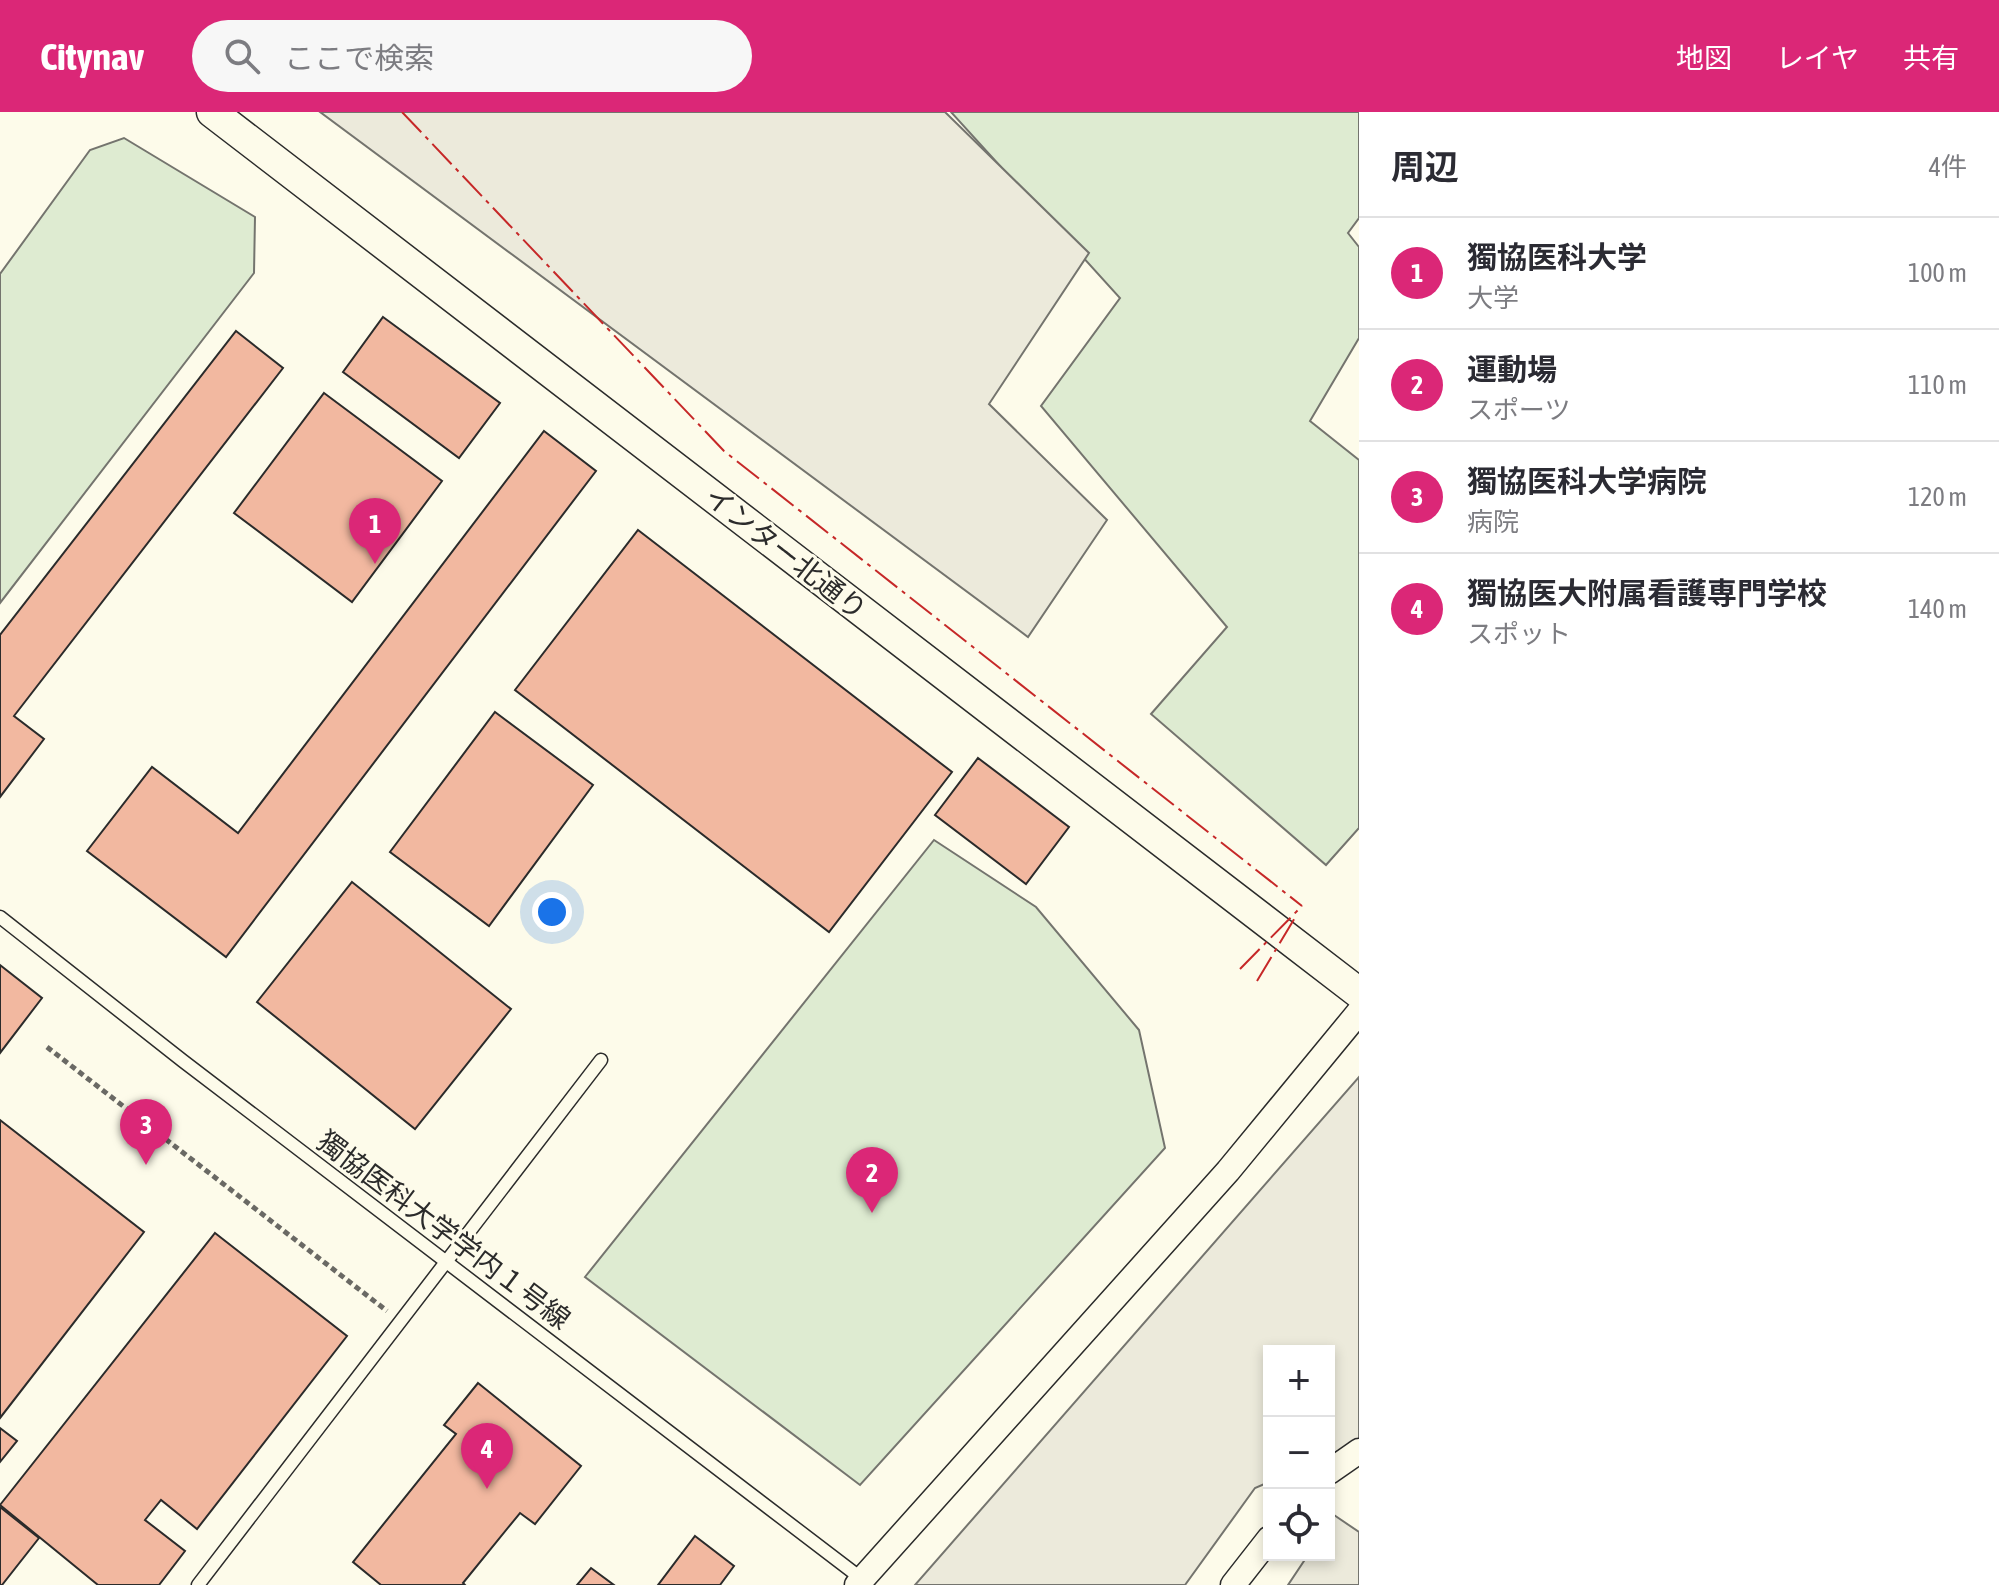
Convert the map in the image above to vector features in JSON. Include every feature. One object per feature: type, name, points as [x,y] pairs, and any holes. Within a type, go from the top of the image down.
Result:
[{"type":"street","name":"インター北通り","points":[[212,112],[1359,993]]},
{"type":"street","points":[[859,1582],[1228,1171],[1359,1012]]},
{"type":"street","points":[[1335,1468],[1359,1451]]},
{"type":"street","points":[[1233,1585],[1263,1547]]},
{"type":"lane","name":"獨協医科大学学内１号線","points":[[0,917],[859,1582]]},
{"type":"lane","points":[[198,1585],[601,1060]]},
{"type":"path","points":[[47,1047],[400,1320]]},
{"type":"green space","points":[[951,112],[1359,112],[1359,218],[1348,233],[1359,247],[1359,338],[1310,421],[1359,460],[1359,828],[1326,865],[1151,714],[1227,627],[1041,406],[1120,298]]},
{"type":"green space","points":[[124,138],[255,217],[254,273],[0,603],[0,274],[90,150]]},
{"type":"green space","points":[[934,840],[1036,907],[1139,1030],[1165,1148],[860,1485],[585,1277]]},
{"type":"shaded area","points":[[320,112],[945,112],[1089,253],[989,404],[1107,520],[1028,637]]},
{"type":"shaded area","points":[[1359,1077],[1359,1442],[1335,1452],[1335,1345],[1263,1345],[1263,1485],[1255,1488],[1185,1585],[915,1585]]},
{"type":"shaded area","points":[[1335,1516],[1359,1532],[1359,1585],[1288,1585],[1304,1561],[1335,1561]]},
{"type":"building","points":[[383,317],[500,403],[459,458],[343,372]]},
{"type":"building","points":[[236,331],[283,368],[14,716],[44,739],[0,797],[0,635]]},
{"type":"building","points":[[324,393],[442,481],[352,602],[234,513]]},
{"type":"building","points":[[544,431],[596,471],[226,957],[87,851],[152,767],[238,833]]},
{"type":"building","points":[[638,530],[952,772],[829,932],[515,690]]},
{"type":"building","points":[[495,712],[593,785],[489,926],[390,852]]},
{"type":"building","points":[[978,758],[1069,827],[1026,884],[935,815]]},
{"type":"building","points":[[352,882],[511,1009],[415,1129],[257,1002]]},
{"type":"building","points":[[0,965],[42,998],[0,1053]]},
{"type":"building","points":[[0,1120],[144,1232],[0,1418]]},
{"type":"building","points":[[215,1233],[347,1336],[197,1529],[161,1500],[145,1520],[185,1551],[159,1585],[98,1585],[0,1505]]},
{"type":"building","points":[[478,1383],[581,1466],[535,1524],[520,1513],[463,1583],[465,1585],[381,1585],[353,1562],[456,1434],[444,1425]]},
{"type":"building","points":[[0,1428],[17,1441],[0,1462]]},
{"type":"building","points":[[0,1507],[39,1538],[2,1585],[0,1585]]},
{"type":"building","points":[[695,1536],[734,1566],[720,1585],[658,1585]]},
{"type":"building","points":[[591,1568],[614,1585],[577,1585]]},
{"type":"power","points":[[402,112],[724,451],[1302,906]]},
{"type":"power","points":[[1240,969],[1302,906]]},
{"type":"power","points":[[1257,981],[1296,916]]},
{"type":"place","name":"獨協医科大学","points":[[375,564]]},
{"type":"place","name":"獨協医科大学病院","points":[[146,1165]]},
{"type":"place","name":"運動場","points":[[872,1213]]},
{"type":"place","name":"獨協医大附属看護専門学校","points":[[487,1489]]}]
